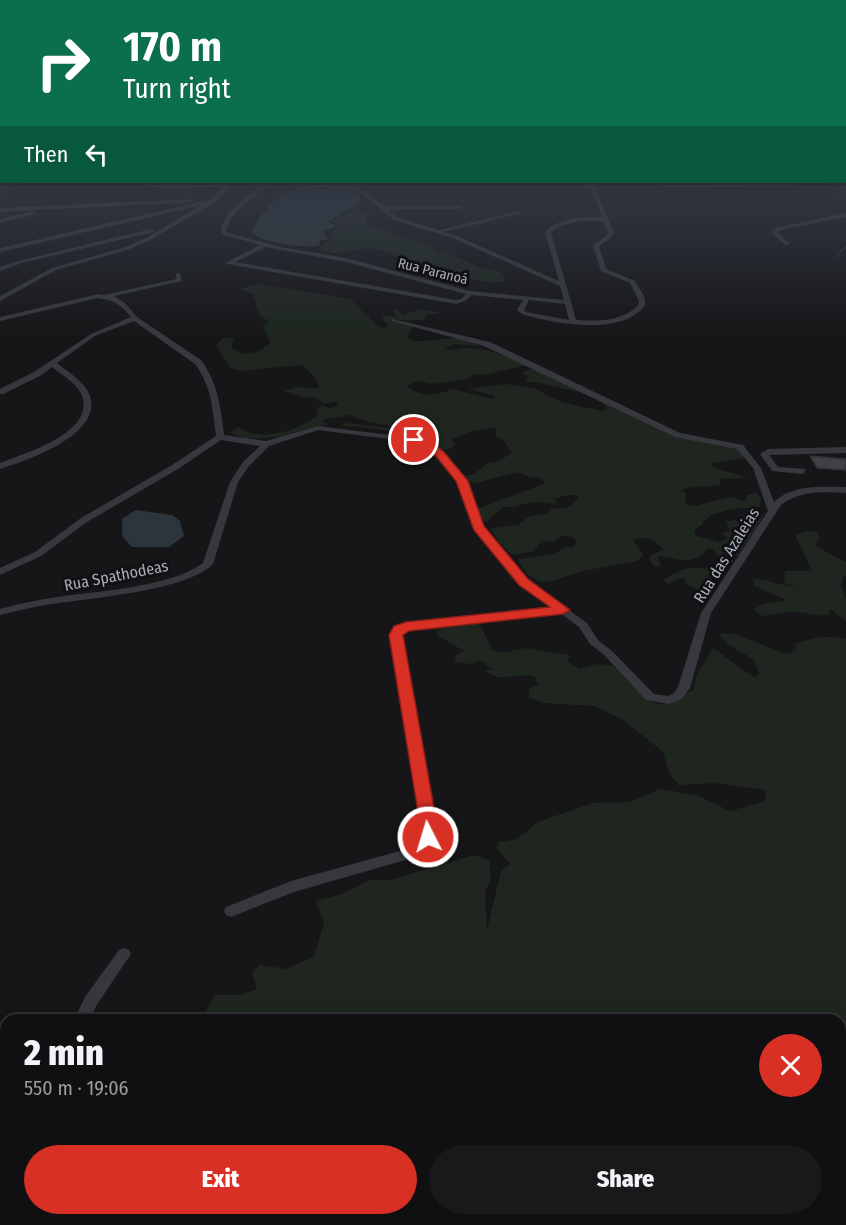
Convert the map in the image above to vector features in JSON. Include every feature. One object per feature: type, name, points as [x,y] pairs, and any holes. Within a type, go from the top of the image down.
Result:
[{"type":"street","points":[[0,250],[120,222]]},
{"type":"street","name":"Rua Paranoá","points":[[228,222],[222,231],[226,234],[265,245],[346,260],[470,293],[567,302]]},
{"type":"street","points":[[408,222],[440,231],[563,285]]},
{"type":"street","points":[[440,231],[477,222]]},
{"type":"street","points":[[568,222],[549,229],[573,321]]},
{"type":"street","points":[[527,299],[520,308],[524,313],[573,321],[616,320],[639,310],[642,302],[633,282],[603,270],[596,245],[612,234],[606,222]]},
{"type":"street","points":[[787,244],[776,236],[774,232],[777,229],[811,222]]},
{"type":"street","points":[[0,269],[20,262],[135,236],[176,223]]},
{"type":"street","points":[[0,299],[54,269],[128,248],[176,223]]},
{"type":"street","points":[[265,245],[229,263],[456,302],[463,300],[470,293]]},
{"type":"street","points":[[534,272],[559,274]]},
{"type":"street","points":[[0,319],[180,280],[178,274]]},
{"type":"street","points":[[105,297],[113,298],[123,304],[135,318],[198,362],[205,370],[215,398],[220,437]]},
{"type":"street","points":[[0,392],[21,384],[93,335],[135,318]]},
{"type":"street","name":"Rua das Azaleias","points":[[266,444],[298,433],[326,428],[414,440],[430,446],[462,481],[478,527],[523,582],[583,625],[594,642],[619,664],[650,698],[669,700],[678,696],[686,682],[706,613],[772,509],[757,468],[740,447],[678,435],[487,344],[394,320]]},
{"type":"street","points":[[0,466],[70,435],[83,423],[88,409],[86,394],[53,364]]},
{"type":"street","points":[[0,572],[38,554],[84,520],[175,467],[220,437],[266,444]]},
{"type":"street","name":"Rua Spathodeas","points":[[0,612],[134,590],[165,583],[202,569],[208,564],[234,482],[246,464],[266,444]]},
{"type":"street","points":[[802,471],[775,469],[764,454],[768,452],[846,450]]},
{"type":"street","points":[[772,509],[784,497],[803,491],[846,490]]},
{"type":"street","points":[[231,910],[291,886],[411,853],[428,837],[429,830],[396,635],[399,629],[563,610]]},
{"type":"street","points":[[85,1014],[90,1002],[124,954]]},
{"type":"shaded area","points":[[257,222],[328,222],[337,226],[323,232],[329,239],[319,241],[320,245],[313,246],[284,244],[264,239],[251,232]]},
{"type":"shaded area","points":[[332,222],[366,222],[366,225],[429,245],[437,251],[446,252],[479,267],[495,270],[503,274],[506,281],[489,282],[471,279],[414,264],[372,248],[342,253],[327,253],[318,250],[324,243],[332,240],[330,235],[340,226]]},
{"type":"shaded area","points":[[256,284],[350,299],[378,326],[386,328],[389,324],[383,320],[383,316],[396,316],[393,310],[398,310],[403,315],[421,310],[440,313],[426,315],[422,320],[389,320],[413,327],[407,337],[412,341],[464,339],[478,346],[454,344],[445,349],[485,350],[528,365],[484,375],[474,374],[468,379],[450,382],[429,384],[419,381],[406,386],[411,390],[429,394],[452,389],[494,399],[495,396],[467,389],[508,384],[536,389],[561,402],[602,411],[608,408],[602,402],[585,394],[528,382],[526,379],[529,376],[521,374],[532,368],[668,433],[734,447],[745,455],[745,458],[711,465],[748,478],[720,479],[720,485],[682,490],[686,494],[685,502],[687,505],[695,506],[730,497],[746,501],[747,495],[757,493],[761,499],[760,507],[731,509],[709,516],[710,518],[694,530],[696,536],[719,542],[727,539],[722,533],[730,531],[726,521],[735,520],[742,524],[752,519],[752,511],[764,514],[755,531],[708,594],[687,585],[684,577],[668,584],[663,580],[686,569],[711,567],[720,560],[714,549],[707,549],[695,559],[689,560],[657,556],[661,566],[655,567],[649,559],[652,554],[664,550],[646,538],[633,540],[643,555],[637,561],[582,571],[556,580],[540,582],[526,573],[518,559],[555,554],[564,548],[574,547],[577,541],[573,537],[561,536],[554,542],[543,540],[532,552],[512,555],[490,528],[518,525],[530,516],[547,514],[552,509],[569,507],[578,499],[578,495],[567,495],[555,499],[557,503],[532,502],[503,507],[486,522],[479,518],[477,509],[546,483],[539,477],[532,478],[518,472],[476,483],[469,481],[466,476],[475,473],[489,462],[495,463],[512,453],[505,442],[496,436],[495,428],[471,431],[451,440],[456,444],[450,449],[442,450],[406,435],[363,427],[338,426],[348,423],[393,429],[391,426],[365,421],[351,415],[326,419],[323,422],[328,424],[326,425],[274,437],[252,438],[229,433],[238,427],[257,434],[280,433],[311,420],[319,414],[316,410],[321,405],[331,409],[338,404],[336,401],[324,404],[314,397],[304,398],[284,391],[297,387],[320,388],[312,374],[301,365],[243,371],[230,368],[216,345],[223,338],[234,338],[231,347],[242,354],[258,352],[270,343],[263,325],[269,322],[259,314],[253,294],[240,289]]},
{"type":"shaded area","points":[[136,510],[172,515],[180,521],[184,536],[169,547],[132,547],[122,536],[122,519]]},
{"type":"shaded area","points":[[807,531],[818,532],[819,539],[815,546],[846,562],[846,576],[843,577],[841,586],[846,599],[846,621],[830,609],[829,614],[825,615],[787,612],[761,616],[754,609],[763,604],[787,600],[754,586],[754,579],[798,587],[784,583],[785,571],[812,571],[795,535]]},
{"type":"shaded area","points":[[479,623],[493,651],[506,652],[526,648],[570,655],[568,661],[579,669],[597,664],[613,666],[649,701],[661,705],[694,690],[696,676],[713,648],[755,678],[759,674],[754,660],[726,643],[719,634],[734,634],[787,654],[796,650],[795,644],[820,637],[846,639],[846,1014],[204,1014],[215,995],[240,995],[257,989],[252,973],[259,965],[287,969],[314,956],[324,923],[316,901],[342,894],[370,880],[390,880],[474,855],[489,860],[491,878],[485,892],[487,930],[501,871],[510,864],[496,848],[499,842],[517,839],[538,822],[593,803],[630,802],[660,789],[699,796],[730,811],[765,801],[766,790],[714,783],[679,785],[669,773],[663,752],[625,721],[594,706],[544,703],[529,698],[529,689],[538,685],[535,677],[522,675],[497,677],[485,670],[493,670],[481,660],[470,664],[455,662],[456,655],[464,651],[437,635],[437,632],[446,625]]},
{"type":"building","points":[[810,456],[846,459],[846,470],[817,468]]},
{"type":"waterway","points":[[837,257],[839,252],[846,247]]},
{"type":"route","points":[[414,440],[430,446],[440,454],[462,481],[478,527],[523,582],[563,610],[399,629],[396,635],[429,830],[428,837]]}]
